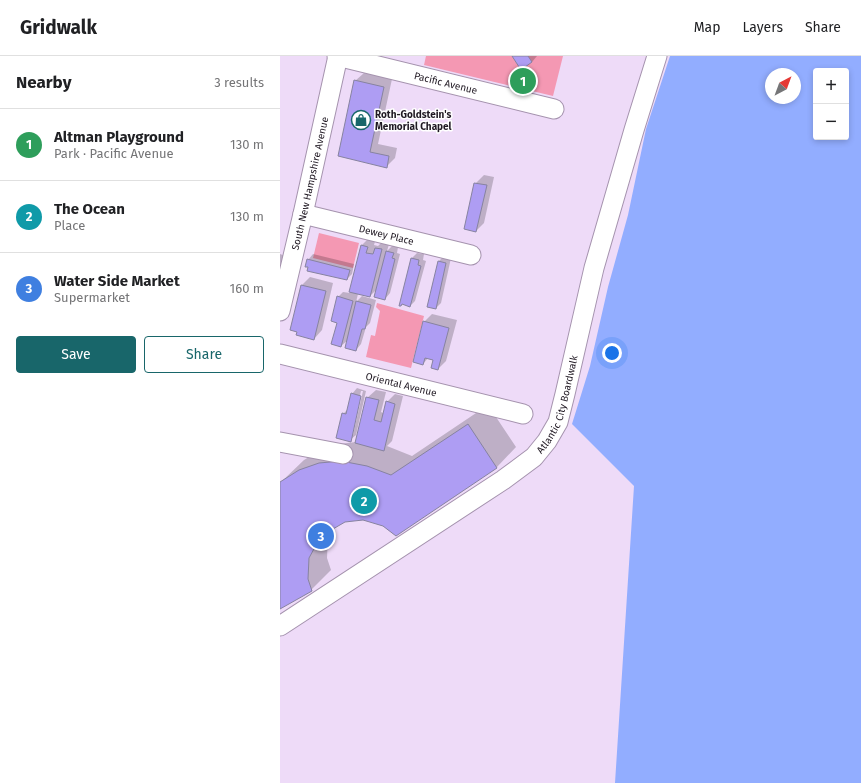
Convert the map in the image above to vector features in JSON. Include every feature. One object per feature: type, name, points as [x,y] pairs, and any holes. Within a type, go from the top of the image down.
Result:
[{"type":"street","name":"Pacific Avenue","points":[[337,56],[554,109]]},
{"type":"street","name":"South New Hampshire Avenue","points":[[280,311],[303,214],[337,56]]},
{"type":"street","name":"Atlantic City Boardwalk","points":[[280,626],[503,480],[534,457],[547,442],[558,422],[594,268],[657,56]]},
{"type":"street","name":"Dewey Place","points":[[303,214],[471,255]]},
{"type":"street","name":"Oriental Avenue","points":[[280,354],[523,414]]},
{"type":"street","points":[[280,442],[343,454]]},
{"type":"shaded area","points":[[426,56],[563,56],[553,96],[424,65]]},
{"type":"shaded area","points":[[319,233],[359,243],[353,268],[313,258]]},
{"type":"shaded area","points":[[377,303],[424,316],[411,368],[366,357],[371,335],[375,336],[380,311],[376,307]]},
{"type":"water","points":[[670,56],[861,56],[861,783],[615,783],[634,486],[572,424],[590,366],[608,287],[628,215],[646,129]]},
{"type":"building","points":[[512,56],[528,56],[532,62],[521,70]]},
{"type":"building","name":"Roth-Goldstein's Memorial Chapel","points":[[354,80],[384,87],[370,152],[389,156],[387,168],[338,156]]},
{"type":"building","points":[[474,183],[487,185],[476,232],[464,229]]},
{"type":"building","points":[[361,245],[368,247],[366,253],[373,254],[375,248],[382,249],[370,297],[349,292]]},
{"type":"building","points":[[386,251],[394,253],[392,258],[395,259],[385,300],[374,297]]},
{"type":"building","points":[[411,258],[419,260],[418,265],[421,266],[410,307],[402,304],[399,306]]},
{"type":"building","points":[[307,259],[350,270],[347,280],[307,271],[308,267],[305,267]]},
{"type":"building","points":[[438,261],[446,263],[436,309],[427,307]]},
{"type":"building","points":[[301,285],[326,291],[314,340],[296,335],[297,332],[290,330]]},
{"type":"building","points":[[337,296],[353,301],[341,347],[331,344],[337,323],[331,321]]},
{"type":"building","points":[[356,301],[371,305],[365,329],[362,329],[356,351],[345,348]]},
{"type":"building","points":[[423,321],[449,328],[438,370],[431,368],[433,360],[425,358],[423,365],[413,362]]},
{"type":"building","points":[[351,393],[361,396],[351,442],[336,438],[342,413],[346,414]]},
{"type":"building","points":[[366,397],[379,400],[374,420],[381,422],[386,401],[395,404],[384,451],[355,443]]},
{"type":"building","points":[[468,424],[497,468],[396,536],[383,526],[363,520],[345,522],[321,536],[309,558],[308,579],[312,591],[280,609],[280,482],[299,470],[319,463],[341,461],[367,466],[391,475]]},
{"type":"place","name":"Altman Playground","points":[[523,81]]},
{"type":"place","name":"Roth-Goldstein's Memorial Chapel","points":[[361,120]]},
{"type":"place","name":"The Ocean","points":[[364,501]]},
{"type":"place","name":"Water Side Market","points":[[321,536]]}]
